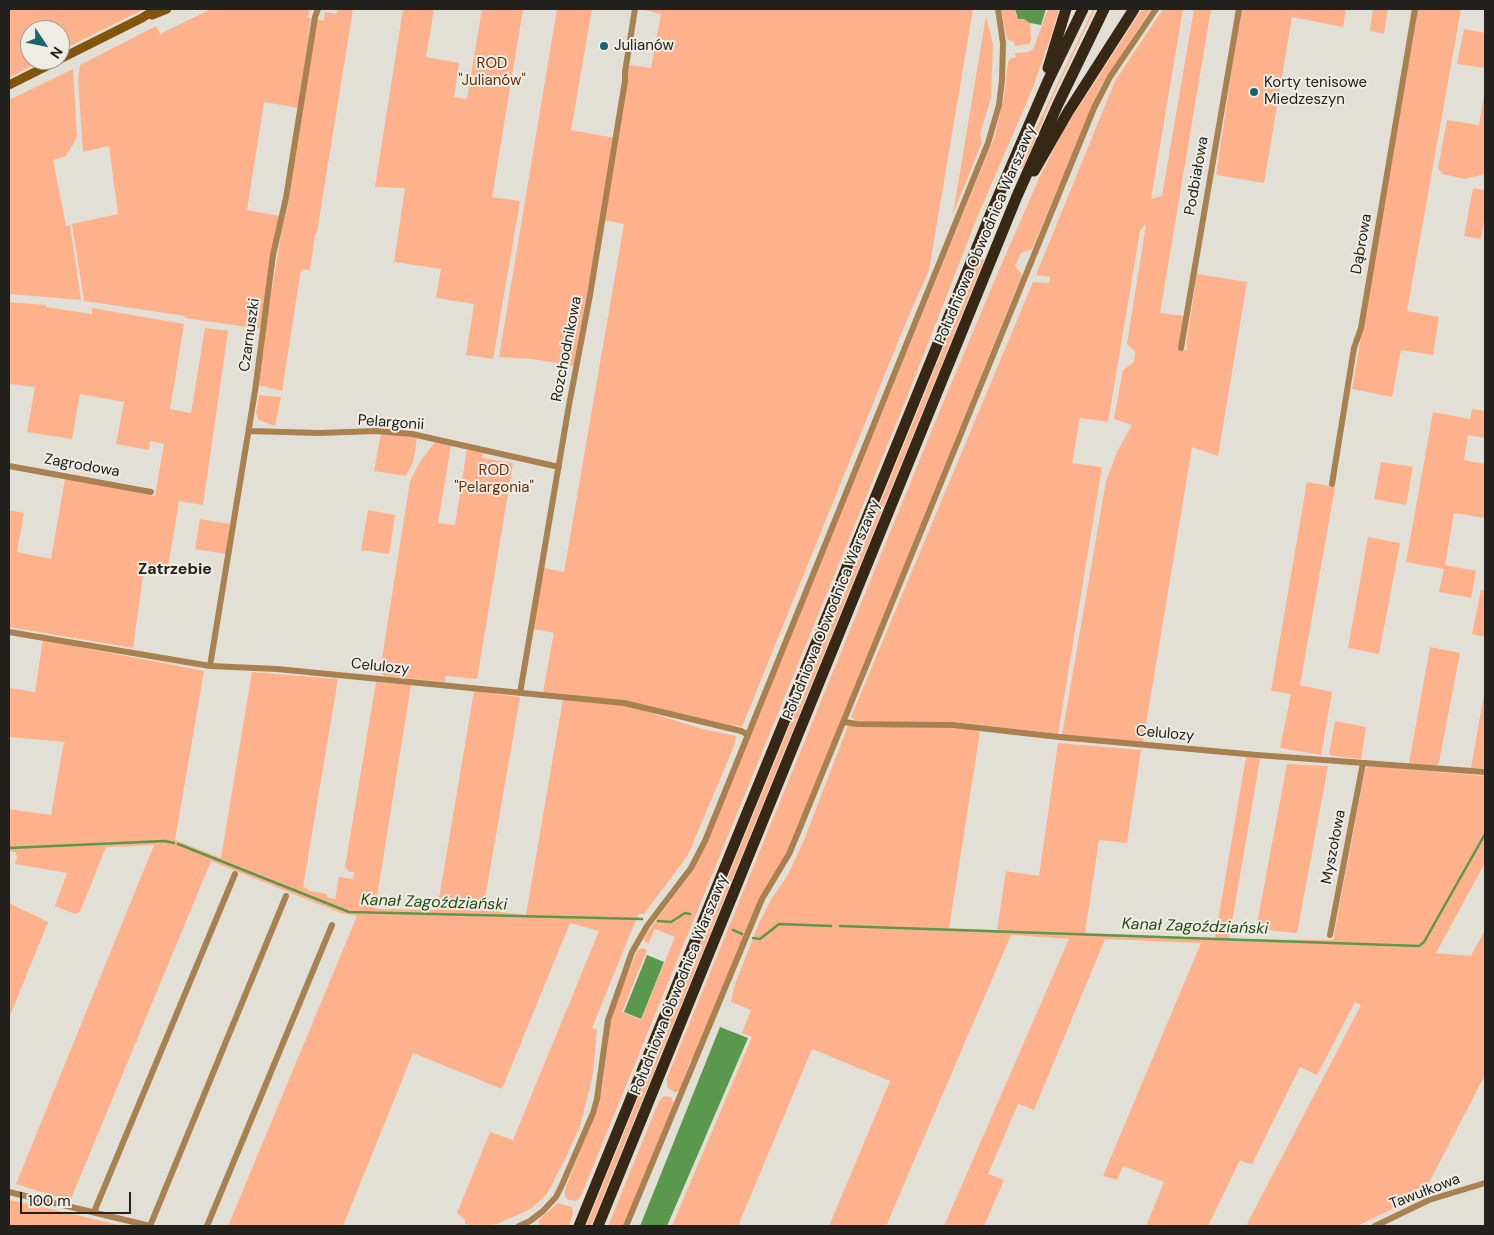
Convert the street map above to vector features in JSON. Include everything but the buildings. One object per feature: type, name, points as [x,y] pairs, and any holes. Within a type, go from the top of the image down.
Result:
[{"type":"highway","points":[[1036,108],[1066,9]]},
{"type":"highway","name":"Południowa Obwodnica Warszawy","points":[[579,1226],[991,213],[1036,108],[1083,9]]},
{"type":"highway","name":"Południowa Obwodnica Warszawy","points":[[598,1226],[1017,196],[1058,104],[1104,9]]},
{"type":"highway","points":[[1017,196],[1042,160],[1068,112],[1134,9]]},
{"type":"main road","points":[[70,54],[156,9]]},
{"type":"main road","points":[[142,18],[167,9]]},
{"type":"main road","points":[[9,85],[39,70]]},
{"type":"street","name":"Czarnuszki","points":[[210,666],[249,430],[273,255],[286,198],[313,27],[318,9]]},
{"type":"street","name":"Rozchodnikowa","points":[[520,693],[608,185],[635,9]]},
{"type":"street","points":[[519,1226],[530,1221],[543,1211],[556,1197],[562,1185],[598,1099],[608,1020],[632,952],[647,926],[698,855],[988,143],[999,105],[1002,80],[1003,43],[998,9]]},
{"type":"street","points":[[626,1226],[762,899],[789,854],[1094,108],[1110,77],[1156,9]]},
{"type":"street","name":"Podbiałowa","points":[[1181,348],[1239,9]]},
{"type":"street","name":"Dąbrowa","points":[[1332,484],[1414,9]]},
{"type":"street","name":"Pelargonii","points":[[249,430],[319,433],[377,431],[412,434],[559,467]]},
{"type":"street","name":"Zagrodowa","points":[[9,466],[151,492]]},
{"type":"street","name":"Celulozy","points":[[9,632],[210,666],[277,669],[624,703],[747,734]]},
{"type":"street","name":"Celulozy","points":[[844,722],[857,724],[953,725],[1059,737],[1485,772]]},
{"type":"street","name":"Myszołowa","points":[[1330,935],[1363,763]]},
{"type":"street","points":[[94,1212],[235,874]]},
{"type":"street","points":[[9,1192],[150,1226],[286,896]]},
{"type":"street","points":[[207,1226],[332,925]]},
{"type":"street","name":"Tawułkowa","points":[[1375,1226],[1429,1200],[1485,1183]]},
{"type":"green space","points":[[9,9],[144,9],[70,46],[70,20],[20,20],[20,70],[24,70],[9,78]]},
{"type":"green space","points":[[211,9],[310,9],[308,18],[311,18],[298,108],[264,102],[247,210],[280,216],[261,329],[84,301],[72,224],[118,214],[109,146],[83,152],[78,79],[80,65],[156,26],[160,34]]},
{"type":"green space","points":[[338,9],[353,9],[310,270],[301,269],[282,391],[258,385],[266,326],[282,229],[288,205],[317,19],[324,21],[325,12],[336,14]]},
{"type":"green space","name":"ROD \"Julianów\"","points":[[403,9],[434,9],[426,57],[459,63],[454,97],[467,99],[482,9],[523,9],[492,197],[520,201],[493,359],[466,355],[474,304],[436,298],[441,269],[394,262],[405,188],[375,187]]},
{"type":"green space","points":[[557,9],[592,9],[571,130],[615,138],[574,366],[532,359],[499,357]]},
{"type":"green space","points":[[639,9],[973,9],[929,270],[904,327],[742,727],[684,716],[622,700],[543,692],[554,633],[533,629],[544,568],[564,572],[624,224],[604,220],[629,65],[651,68],[661,14]]},
{"type":"green space","points":[[1001,9],[1015,9],[1016,16],[1028,20],[1030,23],[1031,41],[1029,44],[1015,46],[1014,42],[1007,39]]},
{"type":"green space","points":[[1048,9],[1059,9],[1032,90],[977,218],[907,397],[581,1196],[576,1201],[569,1200],[565,1197],[565,1190],[599,1102],[609,1029],[617,999],[637,951],[642,948],[647,950],[622,1012],[641,1020],[675,937],[655,929],[648,944],[644,937],[691,873],[705,847],[994,138],[1004,97],[1008,62],[1016,57],[1015,53],[1029,52],[1033,49]]},
{"type":"green space","points":[[1093,9],[1095,9],[1051,101],[1023,168],[1020,167],[1018,166]]},
{"type":"green space","points":[[1142,9],[1151,9],[1101,86],[1032,249],[1021,253],[1015,266],[1021,273],[1021,277],[787,853],[776,872],[694,1058],[690,1061],[680,1090],[674,1092],[667,1087],[667,1078],[999,270],[1040,176],[1065,128]]},
{"type":"green space","points":[[1163,9],[1183,9],[1151,199],[1162,196],[1194,9],[1211,9],[1160,313],[1184,316],[1179,349],[1188,350],[1186,345],[1197,274],[1247,282],[1218,456],[1192,447],[1143,742],[1062,735],[1106,481],[1117,452],[1132,425],[1114,419],[1123,370],[1134,362],[1135,352],[1127,344],[1146,224],[1140,231],[1108,422],[1080,418],[1072,463],[1102,467],[1058,734],[957,722],[856,721],[851,717],[1033,282],[1049,283],[1050,277],[1036,275],[1115,81]]},
{"type":"green space","name":"Korty tenisowe Miedzeszyn","points":[[1241,9],[1346,9],[1343,27],[1292,17],[1264,183],[1216,175]]},
{"type":"green space","points":[[1373,9],[1388,9],[1384,34],[1370,31]]},
{"type":"green space","points":[[1418,9],[1461,9],[1407,311],[1439,317],[1433,355],[1401,350],[1392,397],[1352,389]]},
{"type":"green space","points":[[986,16],[993,44],[991,98],[980,134],[982,142],[953,214]]},
{"type":"green space","points":[[1464,29],[1485,33],[1485,68],[1457,64]]},
{"type":"green space","points":[[73,69],[77,137],[66,156],[53,160],[66,226],[70,225],[81,300],[9,294],[9,100]]},
{"type":"green space","points":[[1485,89],[1485,174],[1465,179],[1442,174],[1438,168],[1447,120],[1479,125]]},
{"type":"green space","points":[[1473,188],[1485,190],[1485,214],[1481,239],[1464,236]]},
{"type":"green space","points":[[980,258],[984,260],[591,1226],[586,1226]]},
{"type":"green space","points":[[9,302],[46,305],[46,307],[92,314],[92,308],[184,324],[170,409],[191,413],[205,328],[228,331],[203,505],[179,501],[167,573],[144,569],[133,648],[9,627],[9,510],[24,513],[17,552],[51,559],[65,479],[155,496],[164,444],[150,441],[149,450],[116,444],[124,402],[80,394],[72,439],[27,432],[35,387],[9,384]]},
{"type":"green space","points":[[259,395],[281,397],[275,426],[259,420],[256,413]]},
{"type":"green space","points":[[1472,409],[1485,411],[1485,438],[1468,435],[1464,460],[1485,464],[1485,518],[1454,513],[1445,565],[1476,571],[1471,598],[1439,592],[1444,569],[1406,562],[1433,412],[1470,419]]},
{"type":"green space","points":[[381,433],[417,438],[413,462],[406,476],[374,471]]},
{"type":"green space","name":"ROD \"Pelargonia\"","points":[[435,442],[451,445],[438,523],[455,525],[467,449],[483,453],[482,458],[513,463],[477,679],[446,676],[445,682],[384,676],[380,671],[410,481],[420,462]]},
{"type":"green space","points":[[1381,462],[1413,467],[1406,505],[1374,499]]},
{"type":"green space","points":[[1307,482],[1335,487],[1300,685],[1332,692],[1321,755],[1280,748],[1291,694],[1271,691]]},
{"type":"green space","points":[[368,510],[395,515],[389,554],[361,550]]},
{"type":"green space","points":[[200,519],[230,524],[226,554],[195,549]]},
{"type":"green space","points":[[1368,537],[1400,543],[1379,654],[1348,648]]},
{"type":"green space","points":[[1481,590],[1485,591],[1485,637],[1472,634]]},
{"type":"green space","points":[[43,640],[204,671],[175,840],[221,858],[252,672],[338,679],[303,887],[309,891],[327,894],[327,897],[335,899],[339,877],[353,879],[354,872],[349,872],[345,867],[376,682],[411,685],[375,909],[437,910],[474,691],[520,697],[483,910],[526,915],[563,699],[619,705],[706,730],[736,736],[734,746],[688,855],[644,914],[639,914],[635,922],[592,1028],[597,1030],[593,1074],[580,1126],[547,1194],[531,1209],[497,1224],[476,1226],[465,1224],[465,1220],[457,1213],[490,1132],[513,1140],[599,931],[570,923],[502,1089],[413,1053],[343,1226],[228,1226],[357,916],[341,913],[211,861],[70,1201],[16,1184],[154,845],[106,847],[80,912],[75,914],[55,906],[67,873],[15,864],[16,853],[9,850],[9,809],[51,815],[65,742],[9,737],[9,688],[35,692]]},
{"type":"green space","points":[[1430,647],[1460,653],[1439,762],[1435,767],[1409,763]]},
{"type":"green space","points":[[1485,688],[1485,768],[1471,768]]},
{"type":"green space","points":[[1335,721],[1366,727],[1361,759],[1332,756],[1329,754]]},
{"type":"green space","points":[[848,726],[965,728],[980,732],[949,928],[997,930],[1006,871],[1039,876],[1058,743],[1141,750],[1127,843],[1099,840],[1085,933],[1215,938],[1246,757],[1260,759],[1229,939],[1333,940],[1365,770],[1368,766],[1485,776],[1485,863],[1436,953],[1471,956],[1485,930],[1485,1075],[1423,1194],[1357,1226],[1246,1226],[1361,1005],[1355,1002],[1317,1075],[1300,1067],[1252,1164],[1240,1160],[1208,1226],[1146,1226],[1164,1182],[1123,1166],[1117,1180],[1103,1176],[1201,943],[1105,939],[1034,1110],[1018,1104],[988,1174],[1004,1180],[984,1226],[944,1226],[1069,939],[1011,935],[886,1226],[829,1226],[890,1081],[812,1049],[738,1226],[672,1226],[752,1037],[742,1033],[751,1010],[731,1002],[734,987],[759,923],[772,898],[786,878],[802,845]]},
{"type":"green space","points":[[1287,764],[1328,766],[1297,933],[1256,929]]},
{"type":"green space","points":[[9,903],[48,922],[9,1018]]},
{"type":"green space","points":[[664,1096],[671,1097],[674,1103],[623,1226],[608,1226],[659,1101]]},
{"type":"green space","points":[[9,1200],[33,1205],[123,1226],[9,1226]]},
{"type":"green space","points":[[558,1203],[572,1207],[573,1214],[569,1226],[539,1226],[539,1221],[542,1217]]},
{"type":"shaded area","points":[[1015,9],[1046,9],[1041,25],[1030,23],[1024,19],[1018,19]]},
{"type":"shaded area","points":[[647,955],[664,962],[641,1019],[624,1012]]},
{"type":"shaded area","points":[[720,1027],[748,1038],[667,1226],[640,1226]]},
{"type":"waterway","name":"Kanał Zagoździański","points":[[840,926],[1419,946],[1424,942],[1485,834]]},
{"type":"waterway","name":"Kanał Zagoździański","points":[[9,848],[165,841],[174,843]]},
{"type":"waterway","name":"Kanał Zagoździański","points":[[178,844],[349,912],[642,919]]},
{"type":"waterway","name":"Kanał Zagoździański","points":[[658,921],[671,922],[685,913],[690,914]]},
{"type":"waterway","name":"Kanał Zagoździański","points":[[753,938],[760,939],[779,924],[831,926]]},
{"type":"waterway","name":"Kanał Zagoździański","points":[[733,930],[742,934]]},
{"type":"place","name":"Julianów","points":[[604,46]]},
{"type":"place","name":"Korty tenisowe Miedzeszyn","points":[[1254,92]]},
{"type":"district","name":"Zatrzebie","points":[[175,570]]}]
